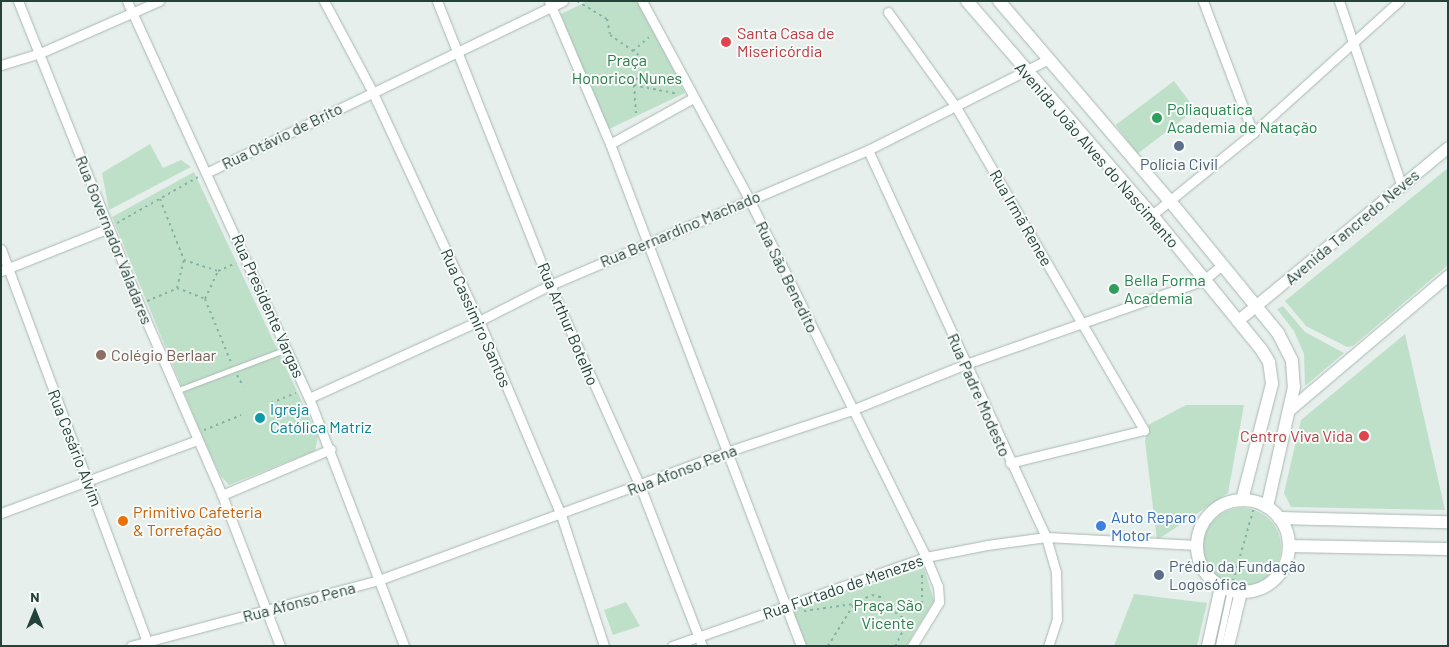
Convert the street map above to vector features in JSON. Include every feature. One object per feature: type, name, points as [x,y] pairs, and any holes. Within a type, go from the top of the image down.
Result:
[{"type":"main road","name":"Avenida João Alves do Nascimento","points":[[967,1],[1026,73],[1152,215],[1269,362],[1272,384],[1242,500]]},
{"type":"main road","points":[[998,1],[1170,201],[1278,333],[1292,361],[1294,387],[1268,508]]},
{"type":"main road","points":[[1242,500],[1255,502],[1268,508],[1279,518],[1286,531],[1289,546],[1280,574],[1262,587],[1231,590],[1203,569],[1197,544],[1206,519],[1216,509],[1242,500]]},
{"type":"main road","points":[[1279,518],[1448,522]]},
{"type":"main road","points":[[1289,546],[1448,549]]},
{"type":"main road","points":[[1208,646],[1231,590]]},
{"type":"main road","points":[[1228,646],[1231,590]]},
{"type":"street","name":"Rua Governador Valadares","points":[[18,1],[139,304],[222,495],[280,646]]},
{"type":"street","name":"Rua Presidente Vargas","points":[[127,1],[208,172],[310,398],[331,449],[404,646]]},
{"type":"street","points":[[1,65],[40,53],[159,1]]},
{"type":"street","name":"Rua Cassimiro Santos","points":[[324,1],[372,91],[479,321],[561,515],[604,646]]},
{"type":"street","name":"Rua Arthur Botelho","points":[[436,1],[550,285],[640,486],[702,646]]},
{"type":"street","name":"Rua Otávio de Brito","points":[[208,172],[372,91],[458,52],[550,4],[563,1]]},
{"type":"street","name":"Rua São Benedito","points":[[642,1],[749,200],[926,557],[938,586],[939,602],[912,646]]},
{"type":"street","points":[[1203,1],[1253,133]]},
{"type":"street","points":[[1339,1],[1356,44],[1402,187]]},
{"type":"street","points":[[1152,215],[1253,133],[1356,44],[1399,1]]},
{"type":"street","points":[[550,4],[610,144],[645,243],[729,451],[801,646]]},
{"type":"street","name":"Rua Irmã Renee","points":[[888,12],[956,107],[1144,430],[1010,463]]},
{"type":"street","name":"Rua Bernardino Machado","points":[[310,398],[479,321],[550,285],[645,243],[868,150],[1026,73],[1049,59]]},
{"type":"street","points":[[610,144],[693,98]]},
{"type":"street","name":"Avenida Tancredo Neves","points":[[1237,321],[1402,187],[1448,146]]},
{"type":"street","name":"Rua Padre Modesto","points":[[868,150],[1010,463],[1046,537],[1056,572],[1057,618],[1048,646]]},
{"type":"street","points":[[5,270],[109,228]]},
{"type":"street","name":"Rua Cesário Alvim","points":[[1,249],[5,270],[149,644]]},
{"type":"street","name":"Rua Afonso Pena","points":[[131,646],[149,644],[379,580],[640,486],[729,451],[852,410],[966,364],[1084,325],[1204,280],[1222,264]]},
{"type":"street","points":[[1289,410],[1448,274]]},
{"type":"street","points":[[1,513],[88,482],[196,437]]},
{"type":"street","points":[[222,495],[331,449]]},
{"type":"street","name":"Rua Furtado de Menezes","points":[[672,646],[698,635],[786,607],[926,557],[1046,537],[1197,544]]},
{"type":"street","points":[[1219,646],[1231,590]]},
{"type":"lane","points":[[176,391],[234,371],[287,349]]},
{"type":"path","points":[[577,1],[607,19],[610,35],[646,60],[634,84],[640,129]]},
{"type":"path","points":[[633,51],[656,30]]},
{"type":"path","points":[[634,84],[693,98]]},
{"type":"path","name":"Rua Otávio de Brito","points":[[109,228],[208,172]]},
{"type":"path","points":[[160,199],[184,260],[177,288]]},
{"type":"path","points":[[205,299],[218,271],[247,258]]},
{"type":"path","points":[[184,260],[218,271]]},
{"type":"path","points":[[139,304],[177,288],[205,299],[234,371],[243,386]]},
{"type":"path","points":[[271,403],[305,389]]},
{"type":"path","points":[[196,437],[241,415]]},
{"type":"path","points":[[1231,590],[1255,502]]},
{"type":"path","points":[[919,615],[924,568]]},
{"type":"path","points":[[828,646],[854,604],[863,597],[879,596],[885,598]]},
{"type":"path","points":[[879,596],[880,601],[910,622],[895,646]]},
{"type":"path","points":[[802,611],[854,604]]},
{"type":"green space","name":"Praça Honorico Nunes","points":[[588,1],[638,1],[685,93],[607,130],[561,14]]},
{"type":"green space","name":"Poliaquatica Academia de Natação","points":[[1174,81],[1196,110],[1137,154],[1116,125]]},
{"type":"green space","points":[[150,144],[163,168],[181,160],[191,167],[109,210],[102,173]]},
{"type":"green space","points":[[1448,168],[1448,265],[1353,346],[1347,347],[1306,326],[1285,301]]},
{"type":"green space","points":[[194,172],[318,436],[315,451],[229,485],[220,475],[200,431],[112,217]]},
{"type":"green space","points":[[1283,306],[1305,332],[1344,353],[1305,386],[1304,354],[1294,331],[1277,309]]},
{"type":"green space","points":[[1405,334],[1445,510],[1291,507],[1284,493],[1301,420]]},
{"type":"green space","points":[[1186,405],[1244,405],[1228,493],[1157,540],[1145,441],[1148,425]]},
{"type":"green space","points":[[1242,508],[1257,511],[1270,519],[1278,532],[1281,547],[1278,562],[1270,575],[1257,583],[1242,586],[1227,583],[1214,575],[1206,562],[1203,547],[1206,532],[1214,519],[1227,511]]},
{"type":"green space","name":"Praça São Vicente","points":[[924,568],[934,601],[906,646],[807,646],[792,610]]},
{"type":"green space","points":[[1134,594],[1207,603],[1197,646],[1114,646]]},
{"type":"green space","points":[[626,602],[640,626],[613,635],[604,610]]},
{"type":"place","name":"Santa Casa de Misericórdia","points":[[726,42]]},
{"type":"place","name":"Poliaquatica Academia de Natação","points":[[1157,118]]},
{"type":"place","name":"Polícia Civil","points":[[1179,146]]},
{"type":"place","name":"Bella Forma Academia","points":[[1114,289]]},
{"type":"place","name":"Colégio Berlaar","points":[[101,355]]},
{"type":"place","name":"Igreja Católica Matriz","points":[[260,418]]},
{"type":"place","name":"Centro Viva Vida","points":[[1364,436]]},
{"type":"place","name":"Primitivo Cafeteria & Torrefação","points":[[123,521]]},
{"type":"place","name":"Auto Reparo Motor","points":[[1101,526]]},
{"type":"place","name":"Prédio da Fundação Logosófica","points":[[1159,575]]}]
